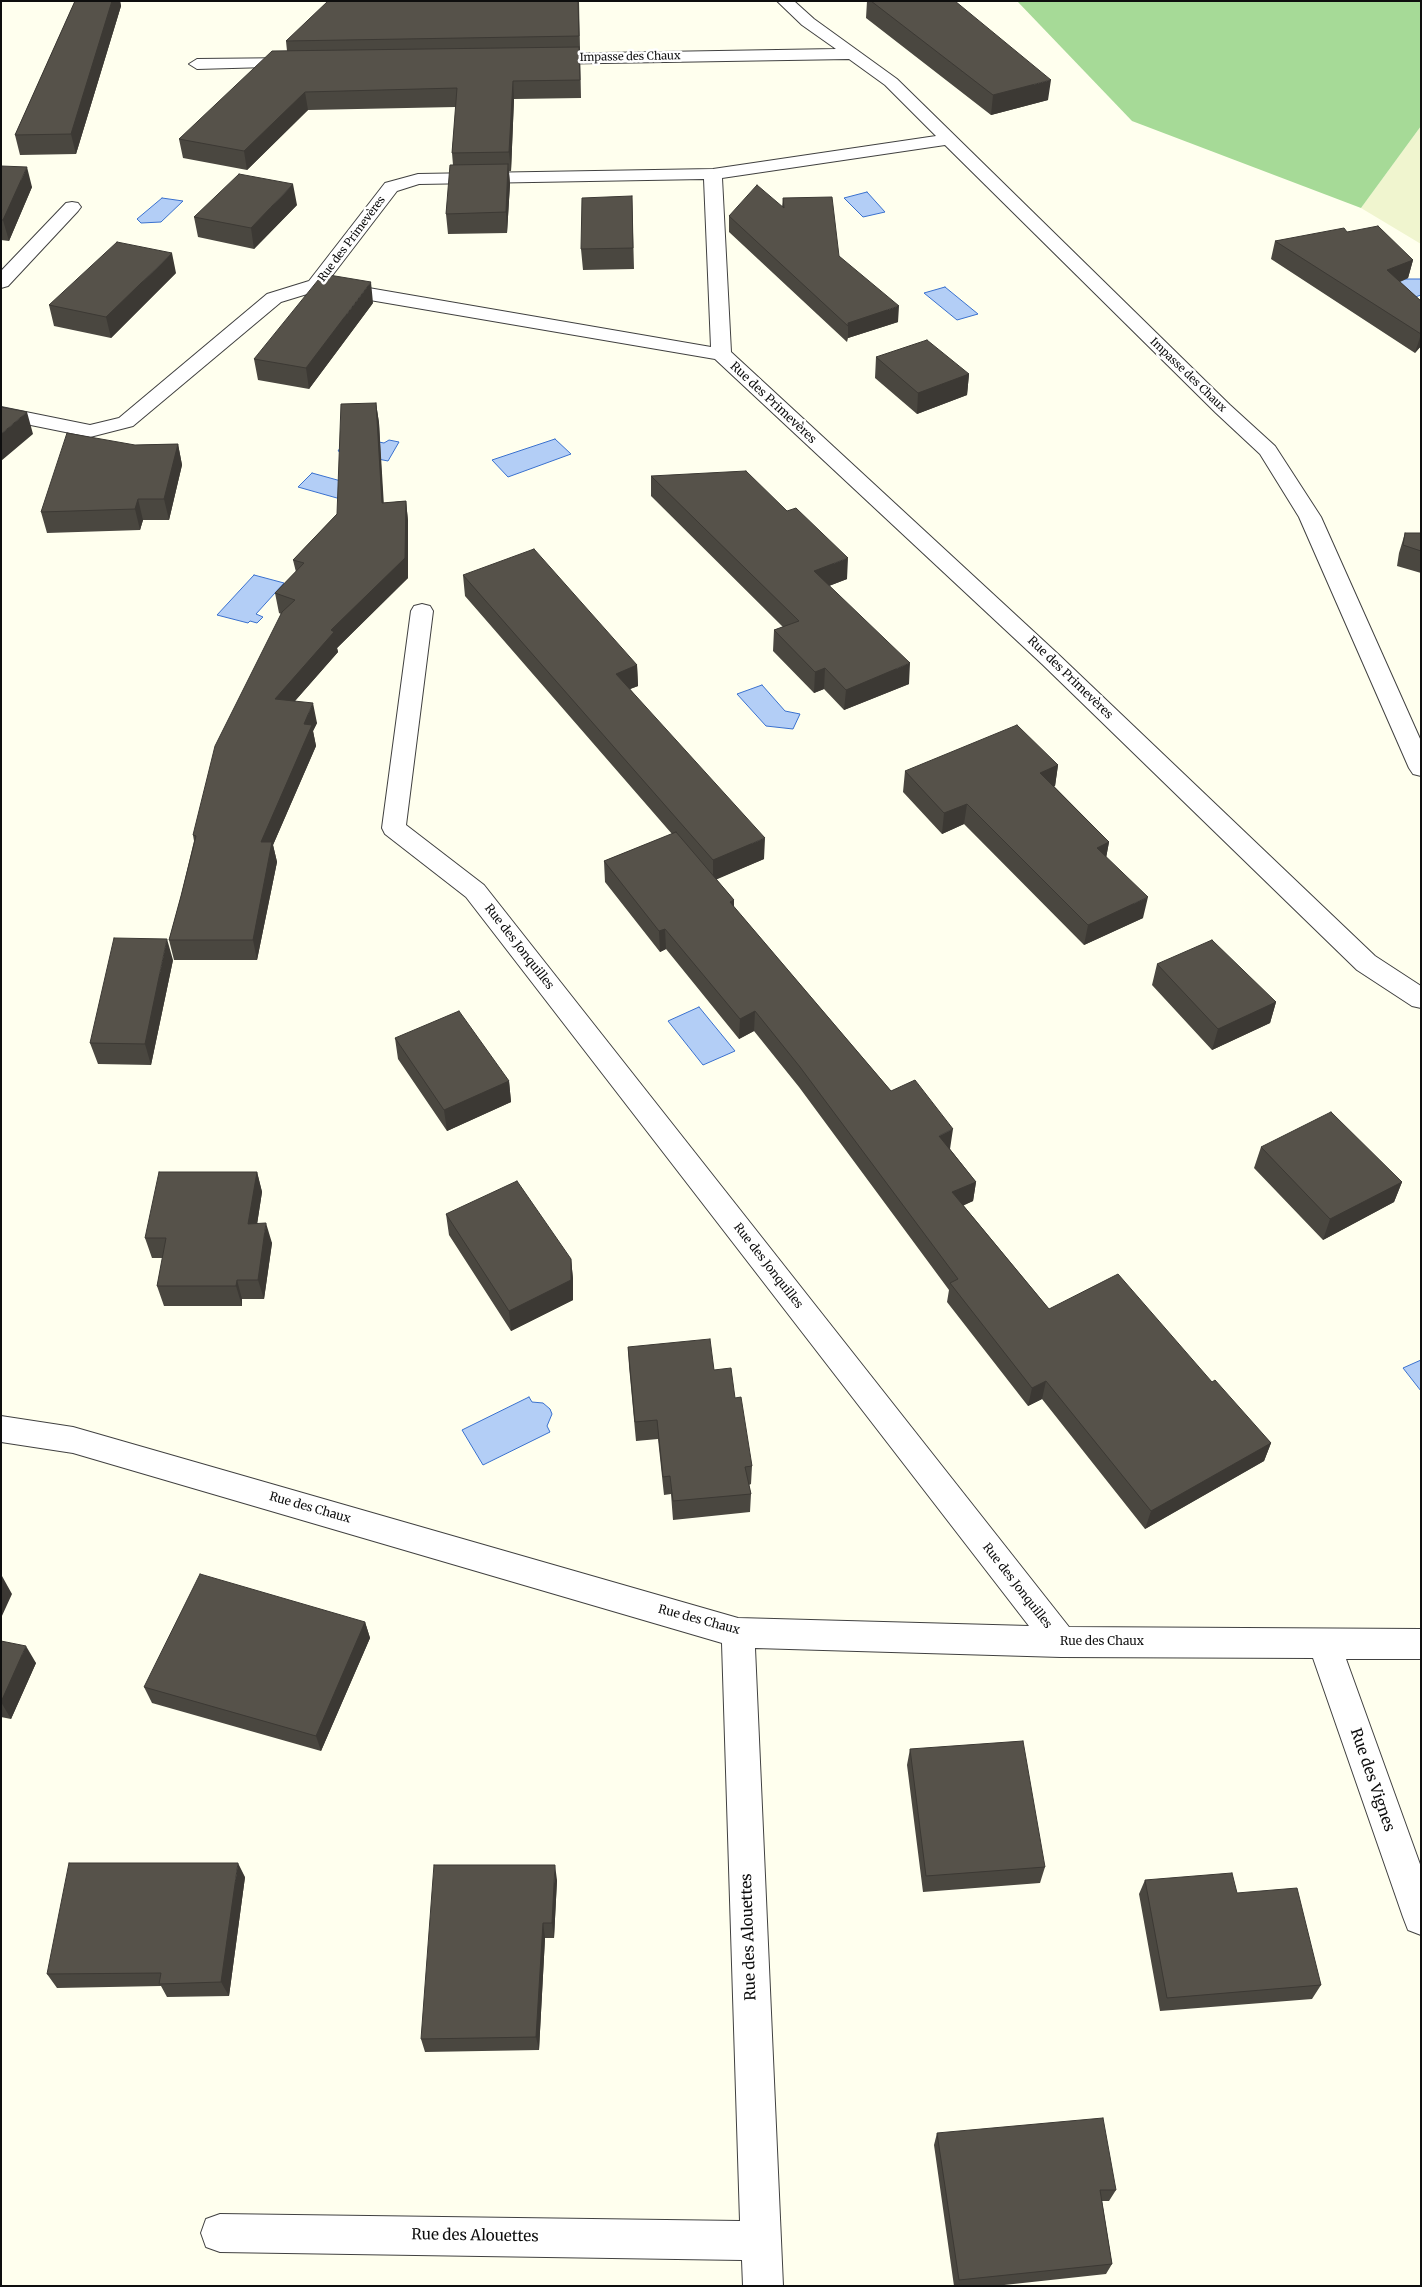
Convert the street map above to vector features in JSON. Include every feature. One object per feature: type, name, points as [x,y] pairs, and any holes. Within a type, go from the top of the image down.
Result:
[{"type":"street","name":"Impasse des Chaux","points":[[785,1],[808,22],[891,82],[1216,402],[1268,450],[1310,517],[1421,768]]},
{"type":"street","name":"Impasse des Chaux","points":[[525,59],[854,54]]},
{"type":"street","points":[[197,64],[316,62]]},
{"type":"street","name":"Rue des Primevères","points":[[316,286],[391,187],[409,182],[428,179],[713,174],[949,139]]},
{"type":"street","name":"Rue des Primevères","points":[[713,174],[721,354]]},
{"type":"street","points":[[1,282],[72,206]]},
{"type":"street","name":"Rue des Primevères","points":[[1,413],[90,431],[126,422],[274,298],[316,286],[721,354],[1050,659],[1366,963],[1421,999]]},
{"type":"street","name":"Rue des Jonquilles","points":[[422,611],[394,828],[475,891],[1061,1642]]},
{"type":"street","name":"Rue des Chaux","points":[[1,1428],[73,1440],[738,1633],[1061,1642],[1421,1644]]},
{"type":"street","name":"Rue des Alouettes","points":[[738,1633],[763,2286]]},
{"type":"street","name":"Rue des Vignes","points":[[1324,1643],[1421,1917]]},
{"type":"street","name":"Rue des Alouettes","points":[[220,2233],[760,2240]]},
{"type":"green space","points":[[1017,1],[1421,1],[1421,126],[1361,208],[1132,121]]},
{"type":"green space","points":[[1421,126],[1421,244],[1361,208]]},
{"type":"water","points":[[867,192],[885,212],[863,217],[844,198]]},
{"type":"water","points":[[162,198],[183,201],[161,222],[141,223],[137,219]]},
{"type":"water","points":[[1406,279],[1421,279],[1421,295],[1392,305],[1361,293]]},
{"type":"water","points":[[945,287],[978,314],[957,320],[924,293]]},
{"type":"water","points":[[348,436],[384,443],[389,440],[399,442],[388,461],[338,451]]},
{"type":"water","points":[[555,439],[571,454],[508,477],[492,460]]},
{"type":"water","points":[[312,473],[359,486],[344,500],[298,487]]},
{"type":"water","points":[[254,575],[284,583],[256,614],[263,617],[257,623],[250,621],[248,623],[217,615]]},
{"type":"water","points":[[762,685],[785,711],[800,714],[793,729],[766,726],[737,694]]},
{"type":"water","points":[[699,1007],[735,1051],[703,1065],[668,1021]]},
{"type":"water","points":[[1421,1360],[1421,1391],[1403,1368]]},
{"type":"water","points":[[529,1397],[532,1402],[543,1403],[550,1409],[552,1414],[547,1426],[550,1432],[483,1465],[462,1430]]},
{"type":"building","points":[[75,1],[112,1],[71,134],[15,135]]},
{"type":"building","points":[[328,1],[578,1],[579,36],[286,41]]},
{"type":"building","points":[[871,1],[955,1],[1051,80],[993,95]]},
{"type":"building","points":[[579,47],[580,80],[513,81],[509,152],[452,153],[457,88],[305,92],[244,151],[179,139],[272,51]]},
{"type":"building","points":[[508,164],[506,212],[446,214],[450,165]]},
{"type":"building","points":[[1,166],[27,167],[3,220],[1,220]]},
{"type":"building","points":[[239,174],[293,184],[251,228],[194,217]]},
{"type":"building","points":[[757,185],[784,208],[783,198],[832,197],[839,256],[899,306],[848,323],[848,326],[729,216]]},
{"type":"building","points":[[632,196],[633,248],[581,249],[582,198]]},
{"type":"building","points":[[1378,226],[1413,260],[1387,270],[1421,301],[1421,334],[1275,241],[1344,228],[1347,232]]},
{"type":"building","points":[[117,242],[172,253],[106,317],[49,305]]},
{"type":"building","points":[[323,274],[371,282],[306,368],[254,359]]},
{"type":"building","points":[[927,340],[969,374],[918,393],[876,357]]},
{"type":"building","points":[[376,403],[382,503],[406,501],[405,558],[331,630],[334,632],[275,699],[313,703],[304,724],[312,725],[261,842],[272,842],[253,940],[169,940],[196,836],[193,835],[215,746],[282,612],[295,600],[275,593],[304,563],[293,560],[337,514],[341,404]]},
{"type":"building","points":[[1,407],[27,412],[1,434]]},
{"type":"building","points":[[67,433],[135,445],[178,444],[164,499],[138,499],[135,509],[41,512]]},
{"type":"building","points":[[746,471],[787,511],[796,508],[848,558],[814,571],[910,663],[846,690],[825,668],[815,672],[774,630],[799,621],[651,476]]},
{"type":"building","points":[[1405,533],[1421,533],[1421,551],[1403,545]]},
{"type":"building","points":[[534,549],[637,665],[616,674],[765,838],[713,860],[463,575]]},
{"type":"building","points":[[1017,725],[1058,765],[1040,773],[1109,842],[1097,848],[1148,897],[1088,925],[967,804],[944,813],[905,771]]},
{"type":"building","points":[[676,832],[734,900],[730,902],[891,1091],[915,1080],[953,1129],[939,1136],[976,1182],[952,1192],[1049,1309],[1118,1274],[1212,1382],[1215,1380],[1271,1443],[1151,1511],[1046,1381],[1032,1388],[950,1283],[958,1279],[800,1067],[755,1011],[740,1019],[665,929],[659,931],[604,861]]},
{"type":"building","points":[[114,938],[167,939],[145,1044],[90,1043]]},
{"type":"building","points":[[1212,940],[1276,1002],[1218,1029],[1157,964]]},
{"type":"building","points":[[459,1011],[509,1081],[444,1110],[395,1038]]},
{"type":"building","points":[[1331,1112],[1402,1182],[1330,1219],[1261,1147]]},
{"type":"building","points":[[159,1172],[257,1172],[248,1224],[266,1223],[258,1280],[237,1280],[236,1286],[157,1286],[166,1238],[145,1238]]},
{"type":"building","points":[[517,1181],[571,1259],[571,1280],[509,1311],[446,1214]]},
{"type":"building","points":[[710,1339],[714,1370],[731,1368],[735,1398],[741,1397],[752,1466],[745,1467],[751,1494],[673,1501],[670,1476],[663,1477],[657,1420],[635,1422],[628,1347]]},
{"type":"building","points":[[200,1574],[365,1622],[316,1736],[144,1687]]},
{"type":"building","points":[[1,1641],[26,1646],[1,1702]]},
{"type":"building","points":[[1023,1741],[1045,1867],[926,1876],[910,1749]]},
{"type":"building","points":[[69,1863],[238,1863],[221,1982],[159,1984],[161,1973],[47,1974]]},
{"type":"building","points":[[434,1865],[555,1865],[552,1923],[543,1923],[536,2037],[421,2039]]},
{"type":"building","points":[[1232,1873],[1237,1893],[1297,1888],[1321,1985],[1167,1998],[1145,1880]]},
{"type":"building","points":[[1103,2118],[1116,2190],[1100,2190],[1112,2264],[959,2280],[937,2133]]}]
